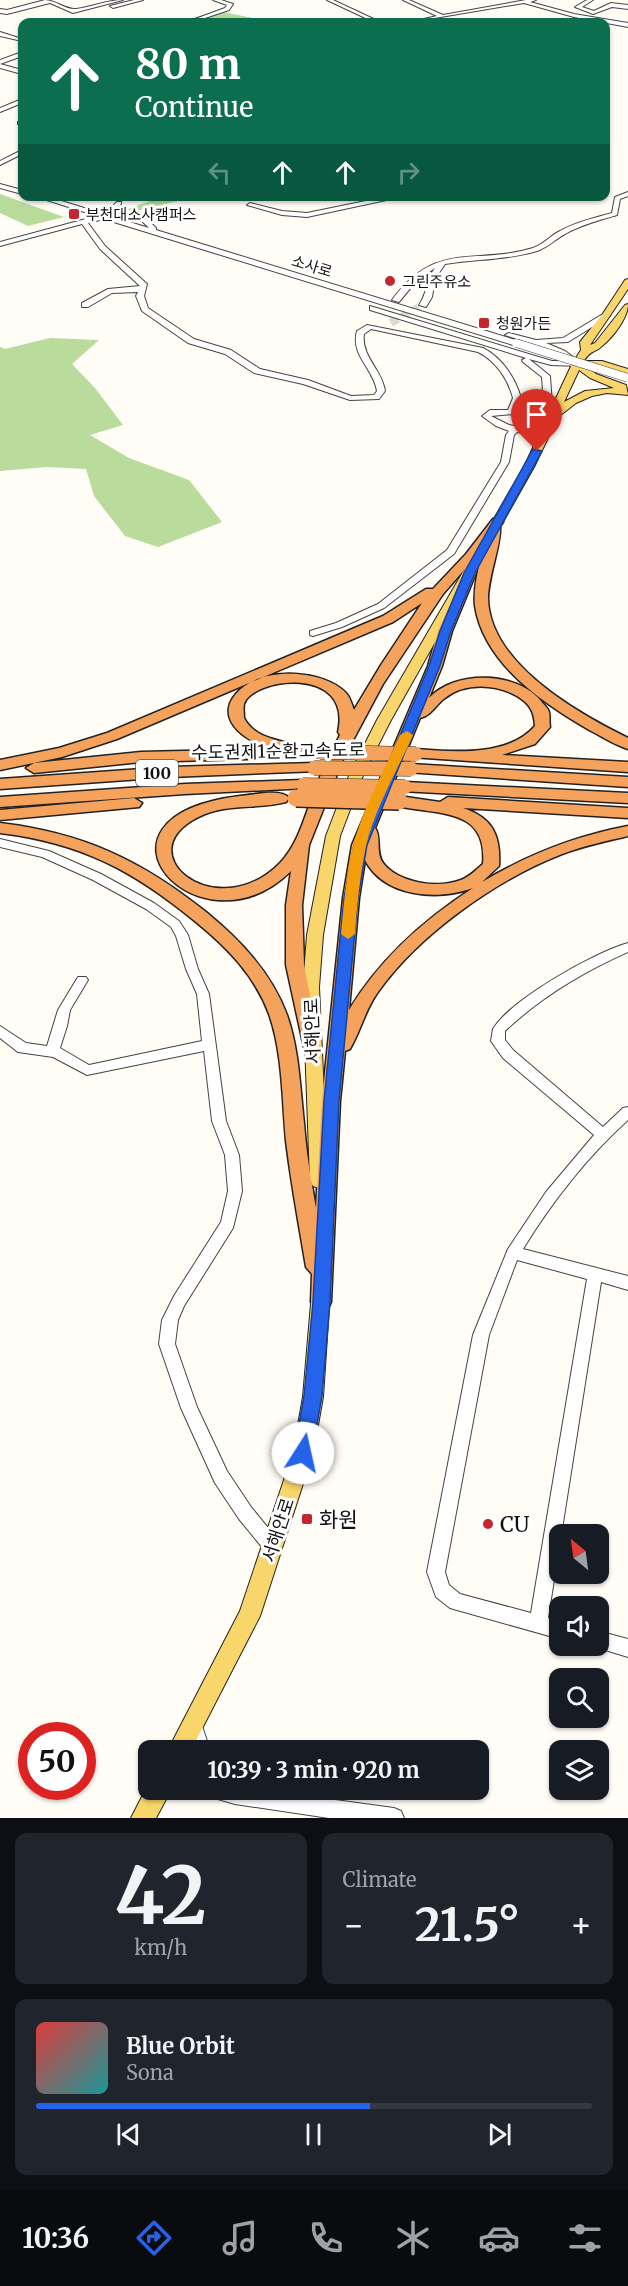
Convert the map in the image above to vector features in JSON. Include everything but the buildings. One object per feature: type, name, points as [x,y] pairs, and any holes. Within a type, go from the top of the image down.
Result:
[{"type":"highway","points":[[496,522],[482,589],[482,608],[488,628],[501,650],[545,694],[579,718],[628,744]]},
{"type":"highway","points":[[321,1302],[332,1101],[351,898],[360,845],[406,737],[469,566]]},
{"type":"highway","points":[[312,1052],[295,965],[294,905],[303,844],[327,778],[344,741],[424,609],[440,589],[469,566]]},
{"type":"highway","points":[[0,765],[62,752],[112,736],[388,619],[469,566]]},
{"type":"highway","points":[[344,741],[348,713],[342,700],[326,684],[308,678],[278,678],[257,685],[238,699],[234,709],[239,724],[252,736],[270,744],[320,752],[414,761],[462,756],[528,742],[542,728],[543,714],[536,702],[512,687],[497,682],[462,684],[447,689],[434,698],[406,737]]},
{"type":"highway","points":[[0,773],[141,757],[320,752]]},
{"type":"highway","points":[[462,756],[628,767]]},
{"type":"highway","name":"수도권제1순환고속도로","points":[[0,784],[170,772],[314,768],[414,761],[628,782]]},
{"type":"highway","name":"수도권제1순환고속도로","points":[[0,802],[174,790],[293,794]]},
{"type":"highway","points":[[293,794],[217,806],[192,814],[167,834],[163,845],[166,865],[183,885],[212,895],[227,895],[246,892],[276,877],[294,858],[303,844]]},
{"type":"highway","points":[[0,815],[293,794],[628,798]]},
{"type":"highway","points":[[370,817],[371,857],[387,875],[400,883],[433,890],[449,889],[465,885],[491,866],[494,844],[482,824],[454,810],[402,794]]},
{"type":"highway","points":[[402,794],[628,813]]},
{"type":"highway","points":[[0,828],[92,849],[133,868],[165,889],[220,933],[237,948],[254,969],[279,1016],[286,1047],[296,1145],[321,1302]]},
{"type":"highway","points":[[332,1101],[348,1030],[381,974],[409,944],[492,884],[533,860],[573,844],[628,831]]},
{"type":"main road","name":"서해안로","points":[[586,350],[585,342],[606,316],[628,282]]},
{"type":"main road","name":"서해안로","points":[[184,1740],[249,1616],[303,1453],[313,1396],[321,1302],[319,1160],[312,1052],[311,987],[315,935],[333,836],[357,773],[384,720],[469,566],[529,467],[549,420],[578,363],[586,350],[598,345],[628,307]]},
{"type":"main road","points":[[605,337],[602,350],[605,355],[628,371]]},
{"type":"main road","points":[[578,363],[602,364],[628,371]]},
{"type":"main road","points":[[578,363],[593,376],[628,390]]},
{"type":"main road","points":[[549,420],[582,394],[606,390],[628,390]]},
{"type":"main road","points":[[143,1818],[153,1800]]},
{"type":"street","points":[[0,11],[7,12],[49,1],[72,11],[121,0]]},
{"type":"street","points":[[85,13],[141,0]]},
{"type":"street","points":[[201,18],[227,9],[230,4],[215,0]]},
{"type":"street","points":[[329,0],[368,18]]},
{"type":"street","points":[[405,0],[442,17]]},
{"type":"street","points":[[519,0],[597,18]]},
{"type":"street","points":[[436,18],[534,0]]},
{"type":"street","points":[[591,0],[578,7],[628,18]]},
{"type":"street","points":[[618,5],[627,0]]},
{"type":"street","points":[[106,3],[114,6]]},
{"type":"street","points":[[596,12],[608,5],[628,7]]},
{"type":"street","points":[[0,11],[12,7]]},
{"type":"street","points":[[610,21],[628,25]]},
{"type":"street","points":[[0,34],[18,39]]},
{"type":"street","points":[[0,64],[18,56]]},
{"type":"street","points":[[0,64],[18,70]]},
{"type":"street","points":[[0,99],[18,102]]},
{"type":"street","points":[[0,110],[18,104]]},
{"type":"street","points":[[0,163],[18,154]]},
{"type":"street","points":[[0,186],[18,191]]},
{"type":"street","points":[[396,300],[410,282],[431,267],[464,259],[531,252],[552,243],[558,239],[560,233],[583,223],[615,214],[617,198],[628,194]]},
{"type":"street","name":"소사로","points":[[54,201],[517,340],[578,363]]},
{"type":"street","points":[[250,205],[307,215],[377,201]]},
{"type":"street","points":[[0,243],[106,216],[118,203]]},
{"type":"street","points":[[158,212],[144,220],[149,226],[166,235]]},
{"type":"street","points":[[85,223],[92,235],[116,262],[143,285],[140,297],[145,309],[191,341],[228,352],[251,368],[305,382],[350,398],[364,399],[379,395],[381,386],[363,358],[359,339],[360,333],[370,327],[487,353],[515,388],[517,398],[511,412],[490,412],[486,416],[514,430],[544,434]]},
{"type":"street","points":[[243,259],[396,300],[517,340],[566,340],[606,316]]},
{"type":"street","points":[[243,259],[288,280],[500,348],[551,363],[578,363],[628,378]]},
{"type":"street","points":[[423,305],[428,297],[431,279],[442,264]]},
{"type":"street","points":[[85,305],[111,291],[142,290]]},
{"type":"street","points":[[382,328],[391,323]]},
{"type":"street","points":[[500,348],[533,364],[546,376],[549,420]]},
{"type":"street","points":[[313,633],[381,606],[451,552],[505,462],[510,435],[514,430]]},
{"type":"street","points":[[0,843],[68,863],[150,906],[175,924],[182,935],[203,994],[219,1121],[234,1165],[233,1204],[224,1234],[179,1301],[170,1320],[167,1344],[189,1408],[220,1477],[272,1546]]},
{"type":"street","points":[[602,1134],[508,1054],[498,1041],[499,1029],[514,1014],[593,961],[628,947]]},
{"type":"street","points":[[52,1051],[64,1011],[82,980]]},
{"type":"street","points":[[0,1031],[23,1048],[52,1051],[78,1067],[91,1070],[209,1045]]},
{"type":"street","points":[[549,1627],[456,1602],[441,1591],[436,1572],[481,1335],[513,1253],[535,1216],[602,1134],[628,1112]]},
{"type":"street","points":[[513,1253],[628,1283]]},
{"type":"street","points":[[538,1624],[595,1274]]},
{"type":"street","points":[[609,1643],[628,1648]]},
{"type":"street","points":[[193,1722],[198,1740]]},
{"type":"street","points":[[283,1800],[394,1818]]},
{"type":"green space","points":[[219,11],[253,18],[192,18]]},
{"type":"green space","points":[[0,194],[64,217],[28,226],[0,213]]},
{"type":"green space","points":[[150,201],[178,201],[132,212],[121,211]]},
{"type":"green space","points":[[50,338],[99,340],[72,364],[95,388],[123,425],[90,435],[129,458],[189,480],[222,522],[158,547],[125,536],[94,496],[86,469],[47,467],[0,471],[0,347],[5,349]]},
{"type":"tunnel","points":[[391,323],[423,305]]},
{"type":"slow traffic","points":[[348,934],[351,898],[360,845],[370,817],[407,735]]},
{"type":"place","name":"부천대소사캠퍼스","points":[[74,214]]},
{"type":"place","name":"그린주유소","points":[[390,281]]},
{"type":"place","name":"청원가든","points":[[484,323]]},
{"type":"place","name":"화원","points":[[307,1519]]},
{"type":"place","name":"CU","points":[[488,1524]]},
{"type":"route","points":[[303,1453],[313,1396],[321,1302],[332,1101],[351,898],[360,845],[435,666],[445,631],[470,573],[537,451]]}]
